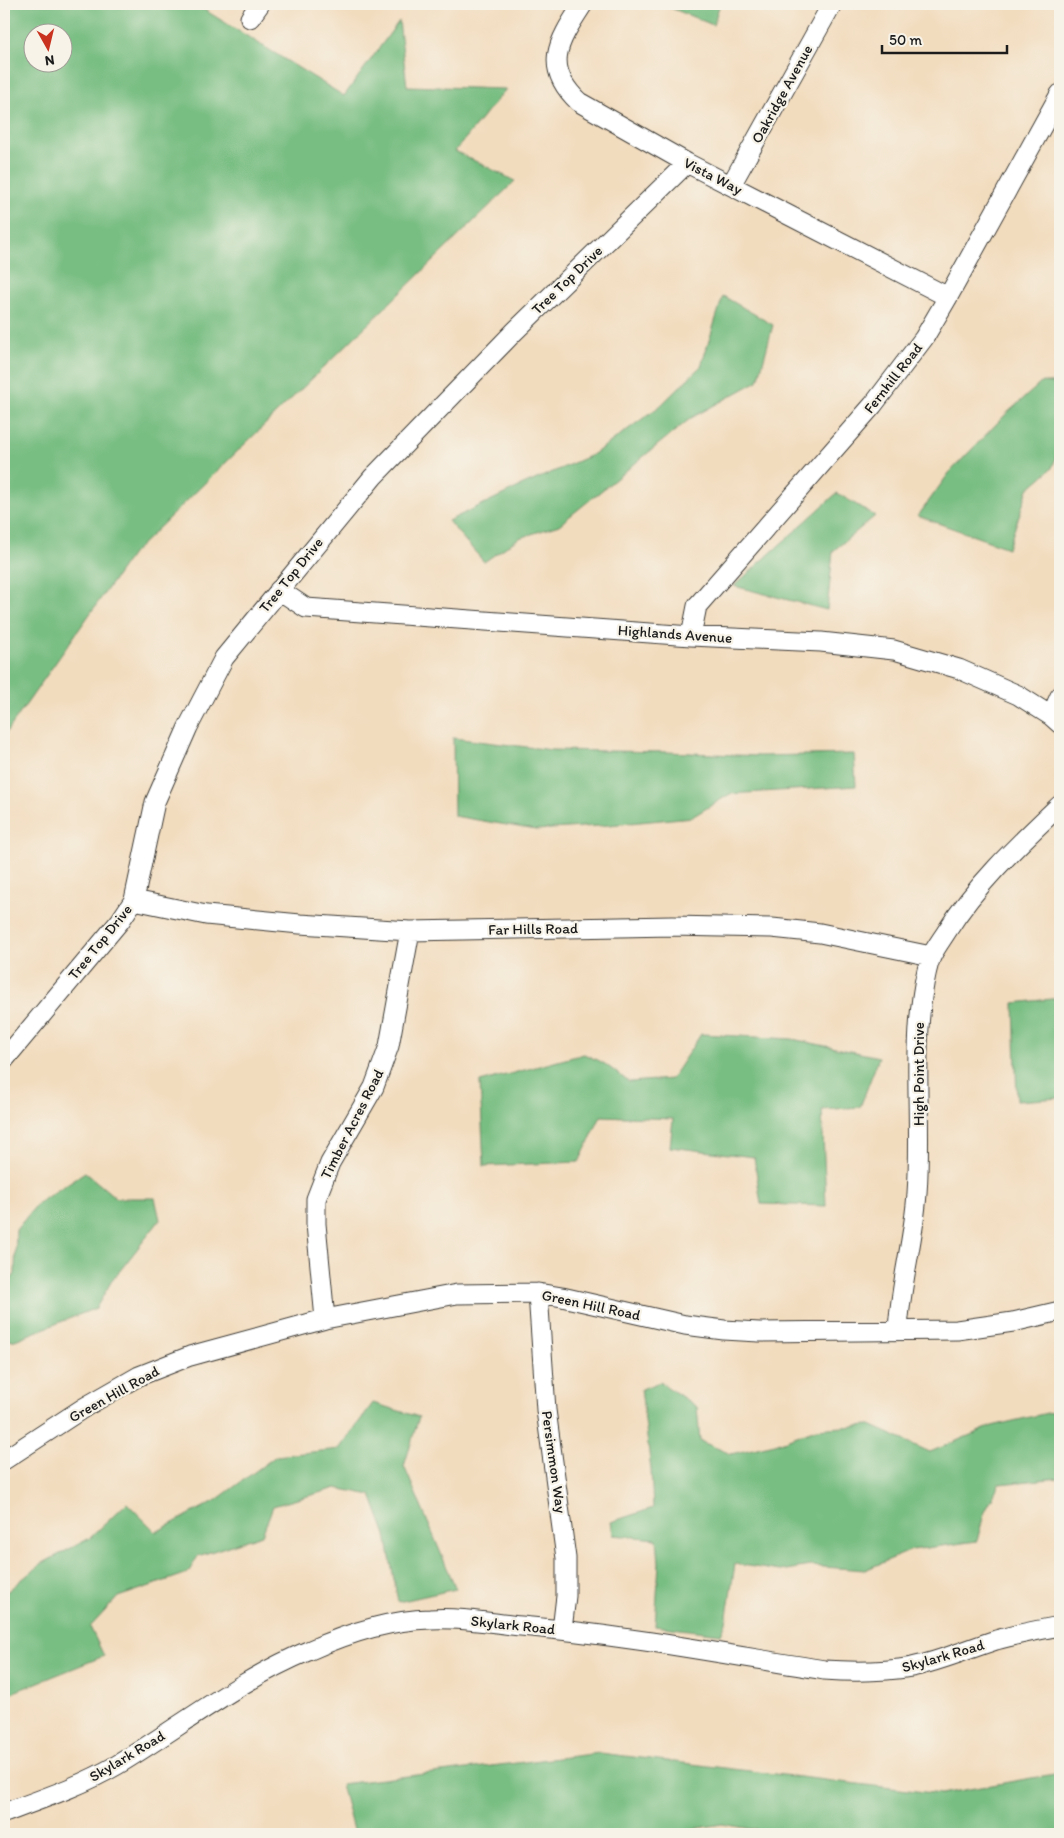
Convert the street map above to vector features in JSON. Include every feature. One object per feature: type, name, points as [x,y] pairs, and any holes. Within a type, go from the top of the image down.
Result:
[{"type":"street","name":"Vista Way","points":[[583,4],[564,33],[558,48],[557,62],[560,78],[566,90],[579,102],[687,163],[948,297]]},
{"type":"street","name":"Oakridge Avenue","points":[[731,185],[832,4]]},
{"type":"street","name":"Fernhill Road","points":[[691,636],[698,606],[873,405],[924,338],[1060,94]]},
{"type":"street","name":"Tree Top Drive","points":[[4,1060],[120,921],[134,900],[156,802],[188,727],[224,658],[373,477],[514,332],[687,163]]},
{"type":"street","name":"Highlands Avenue","points":[[279,590],[306,608],[691,636],[821,642],[894,650],[959,669],[1018,695],[1056,720]]},
{"type":"street","points":[[1056,720],[1060,696]]},
{"type":"street","name":"High Point Drive","points":[[898,1331],[900,1303],[910,1251],[917,1194],[919,1137],[917,1042],[925,977],[931,956],[962,908],[1009,853],[1060,805]]},
{"type":"street","name":"Far Hills Road","points":[[134,900],[206,915],[300,924],[410,931],[672,926],[772,928],[820,933],[931,956]]},
{"type":"street","name":"Timber Acres Road","points":[[325,1320],[316,1224],[316,1199],[330,1163],[374,1087],[389,1046],[410,931]]},
{"type":"street","name":"Green Hill Road","points":[[4,1460],[85,1407],[139,1376],[190,1356],[325,1320],[457,1294],[538,1294],[562,1297],[685,1325],[759,1332],[957,1330],[1014,1322],[1060,1311]]},
{"type":"street","name":"Persimmon Way","points":[[538,1294],[546,1410],[566,1551],[566,1596],[562,1630]]},
{"type":"street","name":"Skylark Road","points":[[4,1812],[76,1786],[108,1770],[250,1680],[307,1651],[350,1634],[390,1624],[430,1619],[461,1620],[562,1630],[824,1670],[873,1672],[896,1670],[923,1664],[1005,1638],[1060,1626]]},
{"type":"green space","points":[[4,4],[195,4],[344,96],[399,21],[407,86],[506,89],[455,151],[515,181],[132,554],[4,736]]},
{"type":"green space","points":[[661,4],[720,4],[713,25]]},
{"type":"green space","points":[[723,296],[773,325],[758,381],[691,418],[559,525],[519,538],[484,562],[448,521],[594,454],[660,406],[701,366]]},
{"type":"green space","points":[[1042,382],[1060,384],[1060,446],[1052,468],[1028,489],[1008,548],[918,516],[949,473],[1005,415]]},
{"type":"green space","points":[[837,493],[875,516],[833,551],[827,610],[734,586]]},
{"type":"green space","points":[[453,738],[552,750],[760,756],[854,754],[856,786],[730,794],[692,817],[536,830],[454,816]]},
{"type":"green space","points":[[1060,998],[1060,1098],[1017,1101],[1014,1003]]},
{"type":"green space","points":[[701,1034],[792,1039],[879,1057],[860,1107],[822,1110],[826,1206],[761,1204],[754,1157],[670,1147],[673,1119],[601,1116],[579,1162],[484,1166],[480,1082],[584,1054],[605,1064],[629,1082],[671,1079]]},
{"type":"green space","points":[[85,1172],[116,1198],[155,1198],[160,1220],[111,1282],[96,1308],[15,1340],[4,1341],[4,1288],[15,1274],[16,1230],[38,1203]]},
{"type":"green space","points":[[660,1382],[697,1407],[700,1441],[731,1454],[775,1444],[816,1429],[870,1425],[930,1452],[992,1426],[1060,1410],[1060,1478],[999,1484],[984,1514],[977,1541],[912,1550],[865,1570],[810,1566],[780,1571],[735,1564],[726,1622],[721,1634],[655,1626],[659,1563],[657,1539],[613,1535],[611,1522],[653,1508],[651,1469],[641,1389]]},
{"type":"green space","points":[[373,1403],[419,1417],[404,1466],[456,1589],[398,1602],[386,1535],[371,1495],[336,1488],[273,1506],[262,1535],[198,1556],[188,1573],[118,1597],[90,1627],[104,1656],[4,1696],[4,1594],[41,1564],[90,1538],[127,1503],[156,1532],[215,1501],[276,1456],[339,1449]]},
{"type":"green space","points":[[600,1753],[941,1794],[1060,1773],[1060,1834],[781,1834],[722,1824],[665,1834],[354,1834],[341,1784]]}]
